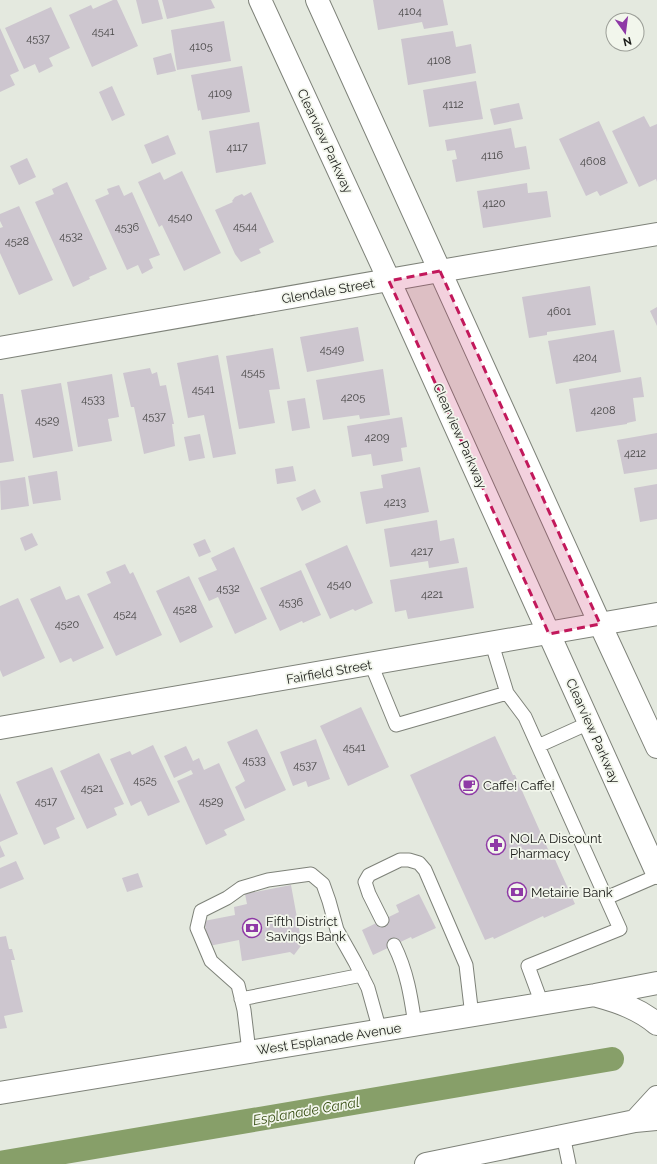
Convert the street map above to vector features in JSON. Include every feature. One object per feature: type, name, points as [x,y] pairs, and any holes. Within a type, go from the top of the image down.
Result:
[{"type":"main road","name":"Clearview Parkway","points":[[260,0],[657,873]]},
{"type":"main road","points":[[317,0],[657,747]]},
{"type":"main road","name":"Glendale Street","points":[[0,348],[657,234]]},
{"type":"main road","name":"Fairfield Street","points":[[0,728],[492,644],[657,614]]},
{"type":"main road","name":"West Esplanade Avenue","points":[[0,1093],[472,1016],[657,983]]},
{"type":"main road","points":[[595,995],[622,1003],[647,1015],[657,1024]]},
{"type":"main road","points":[[634,1121],[657,1097]]},
{"type":"main road","points":[[426,1164],[480,1158],[563,1135],[634,1121],[657,1119]]},
{"type":"lane","points":[[492,644],[506,693],[525,717],[620,930],[528,966],[542,1004]]},
{"type":"lane","points":[[371,664],[396,725],[506,693]]},
{"type":"lane","points":[[538,746],[589,723]]},
{"type":"lane","points":[[382,920],[369,894],[365,882],[369,875],[400,860],[409,860],[419,863],[425,870],[466,965],[472,1016]]},
{"type":"lane","points":[[250,1052],[244,1010],[238,985],[211,961],[197,928],[201,911],[227,898],[241,888],[268,880],[311,874],[323,884],[337,930],[368,988],[380,1031]]},
{"type":"lane","points":[[606,898],[657,876]]},
{"type":"lane","points":[[394,945],[402,960],[407,977],[415,1025]]},
{"type":"lane","points":[[241,999],[362,975]]},
{"type":"lane","points":[[563,1135],[569,1164]]},
{"type":"highlighted area","points":[[440,271],[600,624],[549,634],[389,281]]},
{"type":"building","points":[[113,0],[117,0],[138,46],[92,67],[69,15],[91,5],[93,9]]},
{"type":"building","points":[[136,0],[158,0],[163,19],[142,24]]},
{"type":"building","points":[[162,0],[211,0],[215,8],[167,19]]},
{"type":"building","points":[[373,0],[443,0],[448,25],[424,29],[422,22],[378,30]]},
{"type":"building","points":[[51,7],[70,48],[49,58],[53,66],[39,73],[35,64],[24,69],[5,28]]},
{"type":"building","points":[[224,21],[231,61],[177,70],[171,30]]},
{"type":"building","points":[[0,28],[19,71],[10,75],[15,85],[0,92]]},
{"type":"building","points":[[453,31],[456,47],[471,44],[476,73],[408,85],[401,39]]},
{"type":"building","points":[[171,53],[176,71],[157,75],[153,58]]},
{"type":"building","points":[[242,66],[250,112],[202,120],[200,110],[198,111],[191,75]]},
{"type":"building","points":[[476,81],[483,119],[429,127],[423,90]]},
{"type":"building","points":[[112,86],[125,115],[112,121],[99,92]]},
{"type":"building","points":[[519,103],[523,119],[494,125],[490,109]]},
{"type":"building","points":[[644,116],[650,127],[657,124],[657,182],[656,179],[639,187],[612,131]]},
{"type":"building","points":[[599,121],[628,183],[600,196],[597,191],[586,196],[559,139]]},
{"type":"building","points":[[259,122],[266,164],[216,173],[209,131]]},
{"type":"building","points":[[511,128],[515,148],[526,146],[530,169],[456,182],[452,160],[457,159],[455,150],[447,151],[445,140]]},
{"type":"building","points":[[168,135],[176,154],[152,164],[144,145]]},
{"type":"building","points":[[27,158],[36,177],[19,185],[10,166]]},
{"type":"building","points":[[182,171],[221,253],[184,271],[162,225],[159,227],[138,182],[160,172],[164,180]]},
{"type":"building","points":[[67,182],[107,269],[89,277],[90,279],[73,287],[35,202],[54,194],[52,189]]},
{"type":"building","points":[[527,183],[528,193],[547,191],[551,217],[483,228],[477,191]]},
{"type":"building","points":[[119,185],[124,196],[132,192],[160,255],[149,259],[153,268],[142,274],[138,265],[127,270],[95,200],[109,194],[107,189]]},
{"type":"building","points":[[251,192],[274,242],[259,249],[261,253],[241,262],[235,254],[215,210],[233,202],[232,201],[235,197],[242,194],[244,196]]},
{"type":"building","points":[[19,206],[53,280],[19,295],[0,253],[0,228],[3,227],[0,221],[0,214]]},
{"type":"building","points":[[590,286],[596,325],[547,332],[547,335],[529,338],[522,297]]},
{"type":"building","points":[[657,307],[657,326],[650,311]]},
{"type":"building","points":[[358,327],[364,361],[307,372],[300,337]]},
{"type":"building","points":[[614,330],[621,372],[556,384],[548,341]]},
{"type":"building","points":[[273,348],[280,389],[269,390],[275,423],[239,429],[226,356]]},
{"type":"building","points":[[218,355],[236,454],[213,458],[204,415],[188,418],[177,363]]},
{"type":"building","points":[[150,368],[152,374],[157,372],[160,386],[166,385],[174,424],[172,424],[175,446],[144,454],[134,407],[131,407],[123,373]]},
{"type":"building","points":[[383,369],[390,415],[360,419],[359,415],[323,420],[316,380]]},
{"type":"building","points":[[112,374],[119,417],[108,419],[112,441],[78,447],[67,382]]},
{"type":"building","points":[[641,377],[644,397],[633,398],[636,421],[627,424],[576,432],[569,389]]},
{"type":"building","points":[[61,383],[73,451],[33,458],[21,390]]},
{"type":"building","points":[[0,394],[3,394],[14,461],[0,463]]},
{"type":"building","points":[[305,398],[310,428],[292,431],[287,401]]},
{"type":"building","points":[[402,417],[407,447],[401,448],[403,461],[373,466],[371,454],[352,457],[347,426]]},
{"type":"building","points":[[657,433],[657,469],[624,474],[617,440]]},
{"type":"building","points":[[200,434],[205,458],[189,461],[184,437]]},
{"type":"building","points":[[293,466],[296,481],[277,484],[275,469]]},
{"type":"building","points":[[420,467],[429,512],[366,524],[360,492],[383,488],[381,475]]},
{"type":"building","points":[[57,471],[61,500],[33,504],[28,476]]},
{"type":"building","points":[[25,477],[29,506],[1,510],[0,481]]},
{"type":"building","points":[[657,484],[657,519],[640,522],[634,488]]},
{"type":"building","points":[[315,489],[321,502],[302,511],[296,498]]},
{"type":"building","points":[[437,520],[440,541],[454,538],[459,563],[429,568],[428,561],[390,567],[384,529]]},
{"type":"building","points":[[32,533],[38,545],[25,551],[20,538]]},
{"type":"building","points":[[205,539],[211,552],[199,557],[193,544]]},
{"type":"building","points":[[347,545],[373,603],[355,611],[353,609],[330,619],[305,564]]},
{"type":"building","points":[[234,547],[267,619],[235,634],[218,597],[209,601],[198,578],[217,570],[211,558]]},
{"type":"building","points":[[125,564],[130,574],[133,572],[162,635],[116,656],[87,594],[111,583],[106,572]]},
{"type":"building","points":[[467,567],[474,608],[408,619],[406,610],[395,612],[390,580]]},
{"type":"building","points":[[301,570],[321,615],[303,623],[302,621],[280,631],[260,588]]},
{"type":"building","points":[[189,576],[213,627],[180,643],[156,591]]},
{"type":"building","points":[[60,586],[66,600],[79,595],[104,648],[73,662],[71,658],[60,663],[30,599]]},
{"type":"building","points":[[18,598],[45,658],[3,677],[0,670],[0,606]]},
{"type":"building","points":[[361,707],[389,767],[348,786],[320,726]]},
{"type":"building","points":[[257,729],[286,790],[245,809],[235,787],[245,781],[227,742]]},
{"type":"building","points":[[495,736],[513,775],[515,775],[551,856],[553,855],[575,904],[544,918],[543,916],[494,939],[493,937],[485,940],[410,775]]},
{"type":"building","points":[[316,739],[330,779],[308,787],[306,781],[293,786],[280,752]]},
{"type":"building","points":[[153,745],[180,802],[148,816],[141,801],[131,806],[110,759],[130,751],[132,755]]},
{"type":"building","points":[[186,746],[193,761],[199,758],[204,770],[219,763],[245,820],[224,830],[227,835],[206,845],[177,781],[193,774],[191,770],[174,778],[164,756]]},
{"type":"building","points":[[99,753],[124,804],[114,808],[117,815],[87,829],[60,771]]},
{"type":"building","points":[[52,767],[75,819],[56,828],[60,838],[44,845],[16,782]]},
{"type":"building","points":[[0,793],[18,834],[0,842]]},
{"type":"building","points":[[0,845],[5,856],[0,858]]},
{"type":"building","points":[[16,861],[24,879],[0,889],[0,868]]},
{"type":"building","points":[[138,873],[143,887],[127,892],[122,878]]},
{"type":"building","name":"Fifth District Savings Bank","points":[[291,885],[300,934],[306,939],[294,955],[290,952],[242,961],[239,940],[209,946],[204,921],[235,915],[234,907],[247,904],[245,894]]},
{"type":"building","points":[[419,894],[436,928],[412,939],[411,937],[373,955],[362,930],[399,912],[396,905]]},
{"type":"building","points":[[6,936],[9,949],[12,949],[15,960],[11,960],[23,1012],[4,1016],[7,1028],[0,1029],[0,937]]},
{"type":"waterway","name":"Esplanade Canal","points":[[0,1163],[612,1059]]},
{"type":"place","name":"Caffe! Caffe!","points":[[469,785]]},
{"type":"place","name":"NOLA Discount Pharmacy","points":[[496,845]]},
{"type":"place","name":"Metairie Bank","points":[[517,892]]},
{"type":"place","name":"Fifth District Savings Bank","points":[[252,928]]}]
